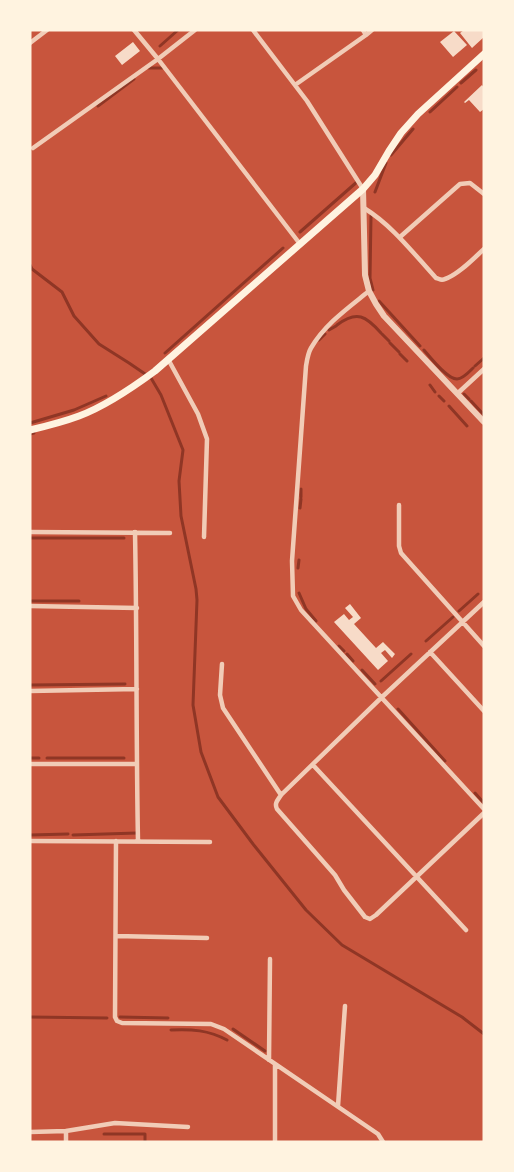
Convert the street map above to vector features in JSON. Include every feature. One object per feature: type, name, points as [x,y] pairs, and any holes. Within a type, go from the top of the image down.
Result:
[{"type":"main road","points":[[30,430],[82,415],[130,390],[155,371],[363,189],[375,175],[388,151],[406,127],[426,106],[483,57]]},
{"type":"street","points":[[30,43],[47,30]]},
{"type":"street","points":[[134,30],[300,244]]},
{"type":"street","points":[[33,148],[195,30]]},
{"type":"street","points":[[253,30],[307,101],[363,189],[365,274],[369,291],[376,304],[384,316],[484,422]]},
{"type":"street","points":[[295,85],[364,32],[372,30]]},
{"type":"street","points":[[400,237],[460,184],[470,183],[484,194]]},
{"type":"street","points":[[364,208],[400,237],[436,278],[445,279],[484,249]]},
{"type":"street","points":[[369,291],[329,325],[310,349],[306,366],[292,561],[293,596],[301,610],[381,698],[484,811],[370,919],[365,917],[334,874],[277,810],[276,802],[381,698],[484,602]]},
{"type":"street","points":[[168,359],[198,414],[207,440],[204,537]]},
{"type":"street","points":[[458,393],[484,369]]},
{"type":"street","points":[[399,505],[401,553],[484,646]]},
{"type":"street","points":[[30,532],[170,533]]},
{"type":"street","points":[[135,532],[138,841]]},
{"type":"street","points":[[30,606],[137,608]]},
{"type":"street","points":[[430,652],[484,711]]},
{"type":"street","points":[[222,664],[220,695],[223,708],[281,795]]},
{"type":"street","points":[[30,691],[137,689]]},
{"type":"street","points":[[30,764],[136,764]]},
{"type":"street","points":[[313,765],[466,930]]},
{"type":"street","points":[[116,841],[115,1017],[117,1021],[218,1026],[378,1134],[383,1142]]},
{"type":"street","points":[[30,842],[210,842]]},
{"type":"street","points":[[116,936],[207,938]]},
{"type":"street","points":[[269,1060],[270,959]]},
{"type":"street","points":[[338,1106],[345,1006]]},
{"type":"street","points":[[275,1065],[275,1142]]},
{"type":"street","points":[[30,1132],[66,1131],[115,1123],[188,1128]]},
{"type":"street","points":[[66,1131],[66,1142]]},
{"type":"building","points":[[464,30],[484,30],[484,37],[472,48],[460,33]]},
{"type":"building","points":[[454,31],[467,45],[453,57],[440,42]]},
{"type":"building","points":[[133,42],[140,51],[122,65],[115,56]]},
{"type":"building","points":[[482,85],[484,109],[480,112],[469,100],[464,102]]},
{"type":"building","points":[[350,604],[361,618],[354,624],[376,648],[383,642],[395,654],[392,658],[385,650],[381,653],[388,661],[378,670],[334,622],[344,614],[349,620],[353,617],[345,608]]},
{"type":"waterway","points":[[160,46],[178,30]]},
{"type":"waterway","points":[[149,68],[162,68]]},
{"type":"waterway","points":[[461,83],[476,70]]},
{"type":"waterway","points":[[98,106],[134,79]]},
{"type":"waterway","points":[[430,112],[457,87]]},
{"type":"waterway","points":[[391,155],[413,129]]},
{"type":"waterway","points":[[375,192],[386,163]]},
{"type":"waterway","points":[[300,232],[358,181]]},
{"type":"waterway","points":[[371,216],[370,278],[373,290]]},
{"type":"waterway","points":[[165,353],[283,248]]},
{"type":"waterway","points":[[30,265],[62,292],[74,316],[99,344],[151,378],[161,395],[183,450],[179,481],[181,516],[197,600],[193,705],[201,752],[218,797],[306,910],[342,945],[462,1017],[484,1034]]},
{"type":"waterway","points":[[379,301],[420,346]]},
{"type":"waterway","points":[[337,325],[356,316],[371,322],[381,333]]},
{"type":"waterway","points":[[329,330],[336,326]]},
{"type":"waterway","points":[[319,340],[325,334]]},
{"type":"waterway","points":[[382,334],[389,341]]},
{"type":"waterway","points":[[390,343],[399,352]]},
{"type":"waterway","points":[[424,350],[439,367],[453,378],[461,378],[473,368]]},
{"type":"waterway","points":[[400,354],[407,361]]},
{"type":"waterway","points":[[475,366],[484,358]]},
{"type":"waterway","points":[[430,385],[435,392]]},
{"type":"waterway","points":[[464,394],[469,399]]},
{"type":"waterway","points":[[30,423],[74,410],[106,396]]},
{"type":"waterway","points":[[439,396],[444,401]]},
{"type":"waterway","points":[[471,401],[484,415]]},
{"type":"waterway","points":[[449,406],[467,426]]},
{"type":"waterway","points":[[30,434],[34,433]]},
{"type":"waterway","points":[[301,489],[301,497]]},
{"type":"waterway","points":[[300,508],[301,499]]},
{"type":"waterway","points":[[30,538],[124,538]]},
{"type":"waterway","points":[[298,568],[299,560]]},
{"type":"waterway","points":[[299,593],[306,609],[316,621]]},
{"type":"waterway","points":[[459,611],[478,594]]},
{"type":"waterway","points":[[31,601],[79,601]]},
{"type":"waterway","points":[[426,641],[453,617]]},
{"type":"waterway","points":[[339,646],[344,651]]},
{"type":"waterway","points":[[347,654],[353,661]]},
{"type":"waterway","points":[[381,681],[411,654]]},
{"type":"waterway","points":[[362,670],[375,684]]},
{"type":"waterway","points":[[30,685],[125,684]]},
{"type":"waterway","points":[[398,709],[445,761]]},
{"type":"waterway","points":[[30,758],[39,758]]},
{"type":"waterway","points":[[47,758],[124,758]]},
{"type":"waterway","points":[[475,793],[483,802]]},
{"type":"waterway","points":[[73,835],[137,833]]},
{"type":"waterway","points":[[30,835],[68,834]]},
{"type":"waterway","points":[[30,1017],[107,1018]]},
{"type":"waterway","points":[[120,1017],[168,1018]]},
{"type":"waterway","points":[[233,1029],[265,1051]]},
{"type":"waterway","points":[[171,1030],[200,1031],[227,1040]]},
{"type":"waterway","points":[[104,1134],[145,1134],[145,1142]]}]
